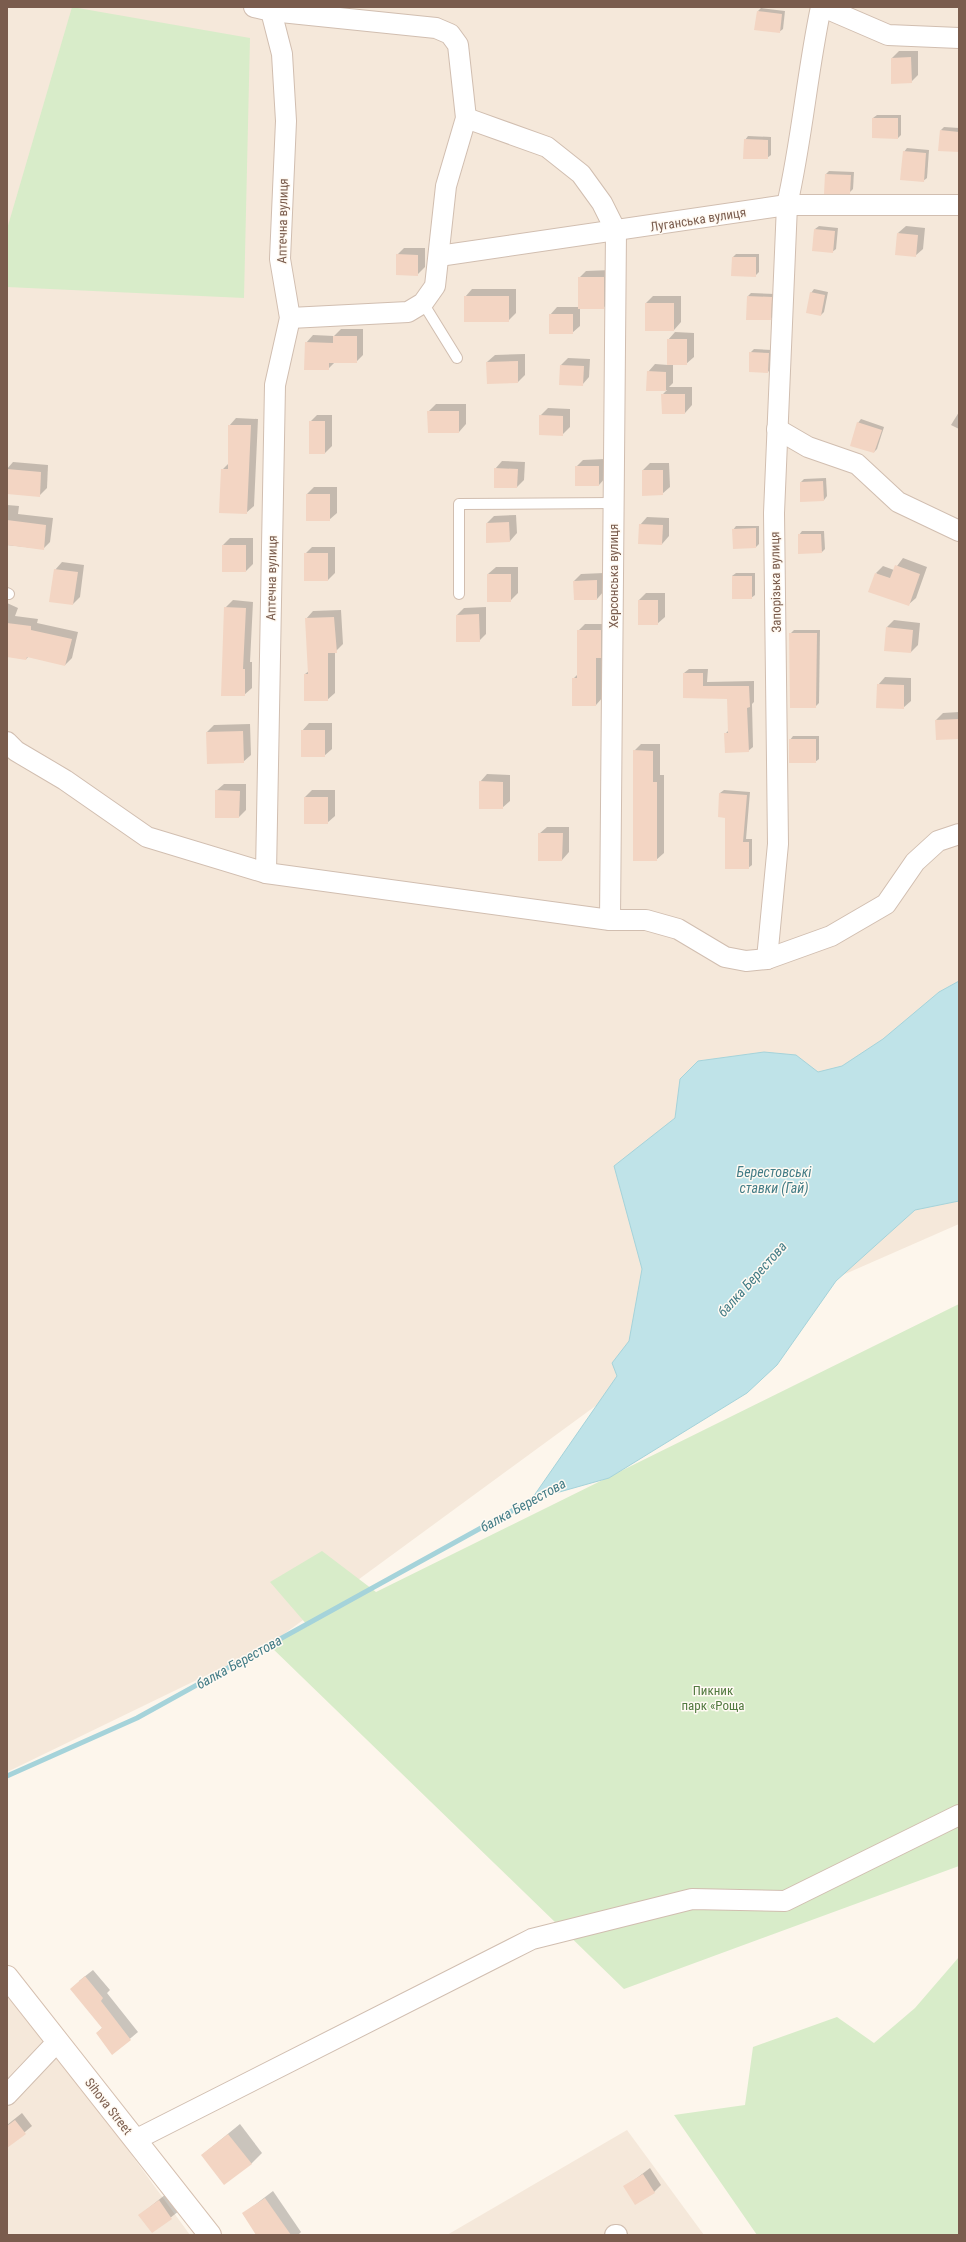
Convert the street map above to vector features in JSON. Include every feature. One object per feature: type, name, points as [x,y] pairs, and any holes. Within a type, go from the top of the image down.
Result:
[{"type":"street","points":[[822,7],[888,34],[959,38]]},
{"type":"street","name":"Запорізька вулиця","points":[[767,960],[778,844],[774,513],[787,205],[796,167],[811,56],[822,7]]},
{"type":"street","points":[[263,9],[436,28],[450,34],[458,45],[466,118],[446,186],[435,286],[423,303],[408,312],[290,318]]},
{"type":"street","name":"Аптечна вулиця","points":[[263,9],[282,54],[286,121],[280,259],[290,318],[274,385],[266,873]]},
{"type":"street","points":[[466,118],[547,147],[581,174],[602,203],[616,231]]},
{"type":"street","name":"Луганська вулиця","points":[[439,256],[787,205],[959,205]]},
{"type":"street","name":"Херсонська вулиця","points":[[610,920],[616,231]]},
{"type":"street","points":[[777,429],[808,447],[857,464],[898,502],[959,532]]},
{"type":"street","points":[[7,742],[16,751],[65,780],[147,837],[266,873],[610,920],[646,920],[678,929],[725,957],[746,961],[767,960],[831,936],[886,904],[915,862],[938,841],[959,834]]},
{"type":"street","points":[[135,2140],[532,1938],[692,1899],[785,1901],[959,1815]]},
{"type":"street","name":"Sihova Street","points":[[7,1976],[210,2235]]},
{"type":"street","points":[[7,2095],[58,2041]]},
{"type":"lane","points":[[423,303],[458,358]]},
{"type":"lane","points":[[459,594],[459,504],[614,503]]},
{"type":"shaded area","points":[[7,7],[959,7],[959,1224],[672,1350],[269,1645],[7,1772]]},
{"type":"shaded area","points":[[7,1984],[190,2235],[7,2235]]},
{"type":"shaded area","points":[[627,2130],[704,2235],[447,2235]]},
{"type":"green space","points":[[72,7],[250,38],[244,298],[7,287],[7,229]]},
{"type":"green space","name":"Пикник парк «Роща","points":[[959,1304],[959,1866],[624,1989],[269,1645],[308,1626],[270,1582],[322,1551],[376,1592]]},
{"type":"green space","points":[[959,1957],[959,2235],[757,2235],[674,2115],[745,2105],[753,2047],[837,2017],[874,2043],[915,2008]]},
{"type":"water","name":"Берестовські ставки (Гай)","points":[[959,981],[959,1201],[915,1210],[836,1281],[777,1365],[747,1393],[609,1478],[531,1500],[617,1376],[612,1363],[629,1341],[642,1269],[614,1166],[675,1118],[680,1079],[698,1061],[764,1052],[796,1055],[818,1072],[842,1066],[883,1039],[939,992]]},
{"type":"building","points":[[757,11],[782,14],[780,33],[754,30]]},
{"type":"building","points":[[911,57],[912,83],[891,84],[891,58]]},
{"type":"building","points":[[872,118],[898,118],[898,139],[872,138]]},
{"type":"building","points":[[940,130],[959,132],[959,152],[938,151]]},
{"type":"building","points":[[744,139],[768,140],[768,159],[743,159]]},
{"type":"building","points":[[903,151],[926,153],[924,182],[900,180]]},
{"type":"building","points":[[825,174],[851,175],[850,194],[824,194]]},
{"type":"building","points":[[814,229],[835,231],[833,253],[812,251]]},
{"type":"building","points":[[897,233],[918,235],[916,257],[895,255]]},
{"type":"building","points":[[396,254],[418,255],[418,276],[396,275]]},
{"type":"building","points":[[732,257],[756,257],[756,277],[731,276]]},
{"type":"building","points":[[578,277],[604,277],[604,309],[578,309]]},
{"type":"building","points":[[810,292],[825,295],[821,316],[806,313]]},
{"type":"building","points":[[464,296],[509,296],[509,322],[464,322]]},
{"type":"building","points":[[747,296],[772,297],[771,320],[746,320]]},
{"type":"building","points":[[645,303],[674,303],[674,331],[645,331]]},
{"type":"building","points":[[549,314],[573,314],[573,334],[549,334]]},
{"type":"building","points":[[333,336],[357,336],[357,363],[329,363],[329,370],[304,370],[305,342],[333,343]]},
{"type":"building","points":[[667,339],[687,339],[687,365],[667,365]]},
{"type":"building","points":[[749,352],[769,353],[768,373],[749,372]]},
{"type":"building","points":[[518,361],[518,383],[487,384],[486,362]]},
{"type":"building","points":[[560,365],[584,366],[583,386],[559,385]]},
{"type":"building","points":[[647,371],[666,372],[666,391],[646,391]]},
{"type":"building","points":[[661,394],[685,394],[685,414],[662,414]]},
{"type":"building","points":[[427,411],[459,411],[459,433],[428,433]]},
{"type":"building","points":[[539,415],[563,416],[563,436],[539,435]]},
{"type":"building","points":[[309,421],[325,421],[325,454],[309,454]]},
{"type":"building","points":[[857,422],[882,430],[874,453],[850,446]]},
{"type":"building","points":[[228,425],[251,425],[247,514],[219,513],[221,469],[228,469]]},
{"type":"building","points":[[575,466],[599,466],[599,486],[575,486]]},
{"type":"building","points":[[494,468],[518,469],[517,488],[494,488]]},
{"type":"building","points":[[7,469],[41,472],[40,497],[7,494]]},
{"type":"building","points":[[642,470],[663,470],[663,495],[642,496]]},
{"type":"building","points":[[823,481],[824,501],[800,502],[800,482]]},
{"type":"building","points":[[306,494],[330,494],[330,521],[306,521]]},
{"type":"building","points":[[7,520],[46,525],[44,550],[7,545]]},
{"type":"building","points":[[509,522],[510,542],[486,543],[486,523]]},
{"type":"building","points":[[639,524],[663,525],[662,545],[638,544]]},
{"type":"building","points":[[756,528],[756,548],[733,549],[732,529]]},
{"type":"building","points":[[798,534],[821,534],[822,553],[798,554]]},
{"type":"building","points":[[222,545],[246,545],[246,572],[222,572]]},
{"type":"building","points":[[304,553],[328,553],[328,581],[304,581]]},
{"type":"building","points":[[895,565],[920,574],[909,606],[868,592],[875,573],[890,578]]},
{"type":"building","points":[[54,569],[78,572],[73,605],[49,602]]},
{"type":"building","points":[[487,574],[511,574],[511,602],[487,602]]},
{"type":"building","points":[[732,576],[752,576],[752,599],[732,599]]},
{"type":"building","points":[[597,580],[597,600],[574,600],[573,581]]},
{"type":"building","points":[[638,600],[658,600],[658,625],[638,625]]},
{"type":"building","points":[[224,607],[246,608],[243,669],[245,669],[245,696],[221,696]]},
{"type":"building","points":[[479,614],[480,642],[456,642],[456,615]]},
{"type":"building","points":[[334,617],[337,653],[328,653],[328,701],[304,701],[304,674],[308,674],[305,618]]},
{"type":"building","points":[[7,623],[31,626],[31,630],[72,639],[65,666],[27,657],[26,660],[7,657]]},
{"type":"building","points":[[886,627],[913,630],[911,653],[884,651]]},
{"type":"building","points":[[577,630],[601,630],[601,658],[596,658],[596,706],[572,706],[572,678],[577,678]]},
{"type":"building","points":[[789,633],[817,633],[816,708],[790,708]]},
{"type":"building","points":[[683,673],[703,673],[703,686],[749,686],[750,707],[747,708],[749,752],[725,753],[724,733],[728,733],[727,699],[683,698]]},
{"type":"building","points":[[877,684],[904,685],[904,709],[876,708]]},
{"type":"building","points":[[959,719],[959,739],[936,740],[935,720]]},
{"type":"building","points":[[301,730],[325,730],[325,757],[301,757]]},
{"type":"building","points":[[243,731],[244,763],[207,764],[206,732]]},
{"type":"building","points":[[789,739],[816,739],[816,763],[789,763]]},
{"type":"building","points":[[633,750],[653,751],[653,782],[657,782],[657,861],[633,861]]},
{"type":"building","points":[[479,781],[503,782],[503,809],[479,809]]},
{"type":"building","points":[[215,790],[240,791],[239,818],[215,818]]},
{"type":"building","points":[[719,793],[747,795],[743,842],[749,842],[749,869],[725,869],[725,818],[718,817]]},
{"type":"building","points":[[304,797],[328,797],[328,824],[304,824]]},
{"type":"building","points":[[538,833],[563,833],[562,861],[538,861]]},
{"type":"building","points":[[85,1976],[103,1998],[101,2001],[131,2040],[112,2055],[96,2033],[102,2028],[70,1989]]},
{"type":"building","points":[[15,2120],[26,2134],[7,2148],[7,2126]]},
{"type":"building","points":[[228,2134],[252,2164],[224,2185],[201,2155]]},
{"type":"building","points":[[643,2174],[655,2193],[635,2205],[623,2186]]},
{"type":"building","points":[[265,2198],[291,2235],[256,2235],[242,2213]]},
{"type":"building","points":[[159,2200],[172,2219],[152,2233],[138,2215]]},
{"type":"waterway","name":"балка Берестова","points":[[7,1776],[137,1718],[537,1497]]}]
